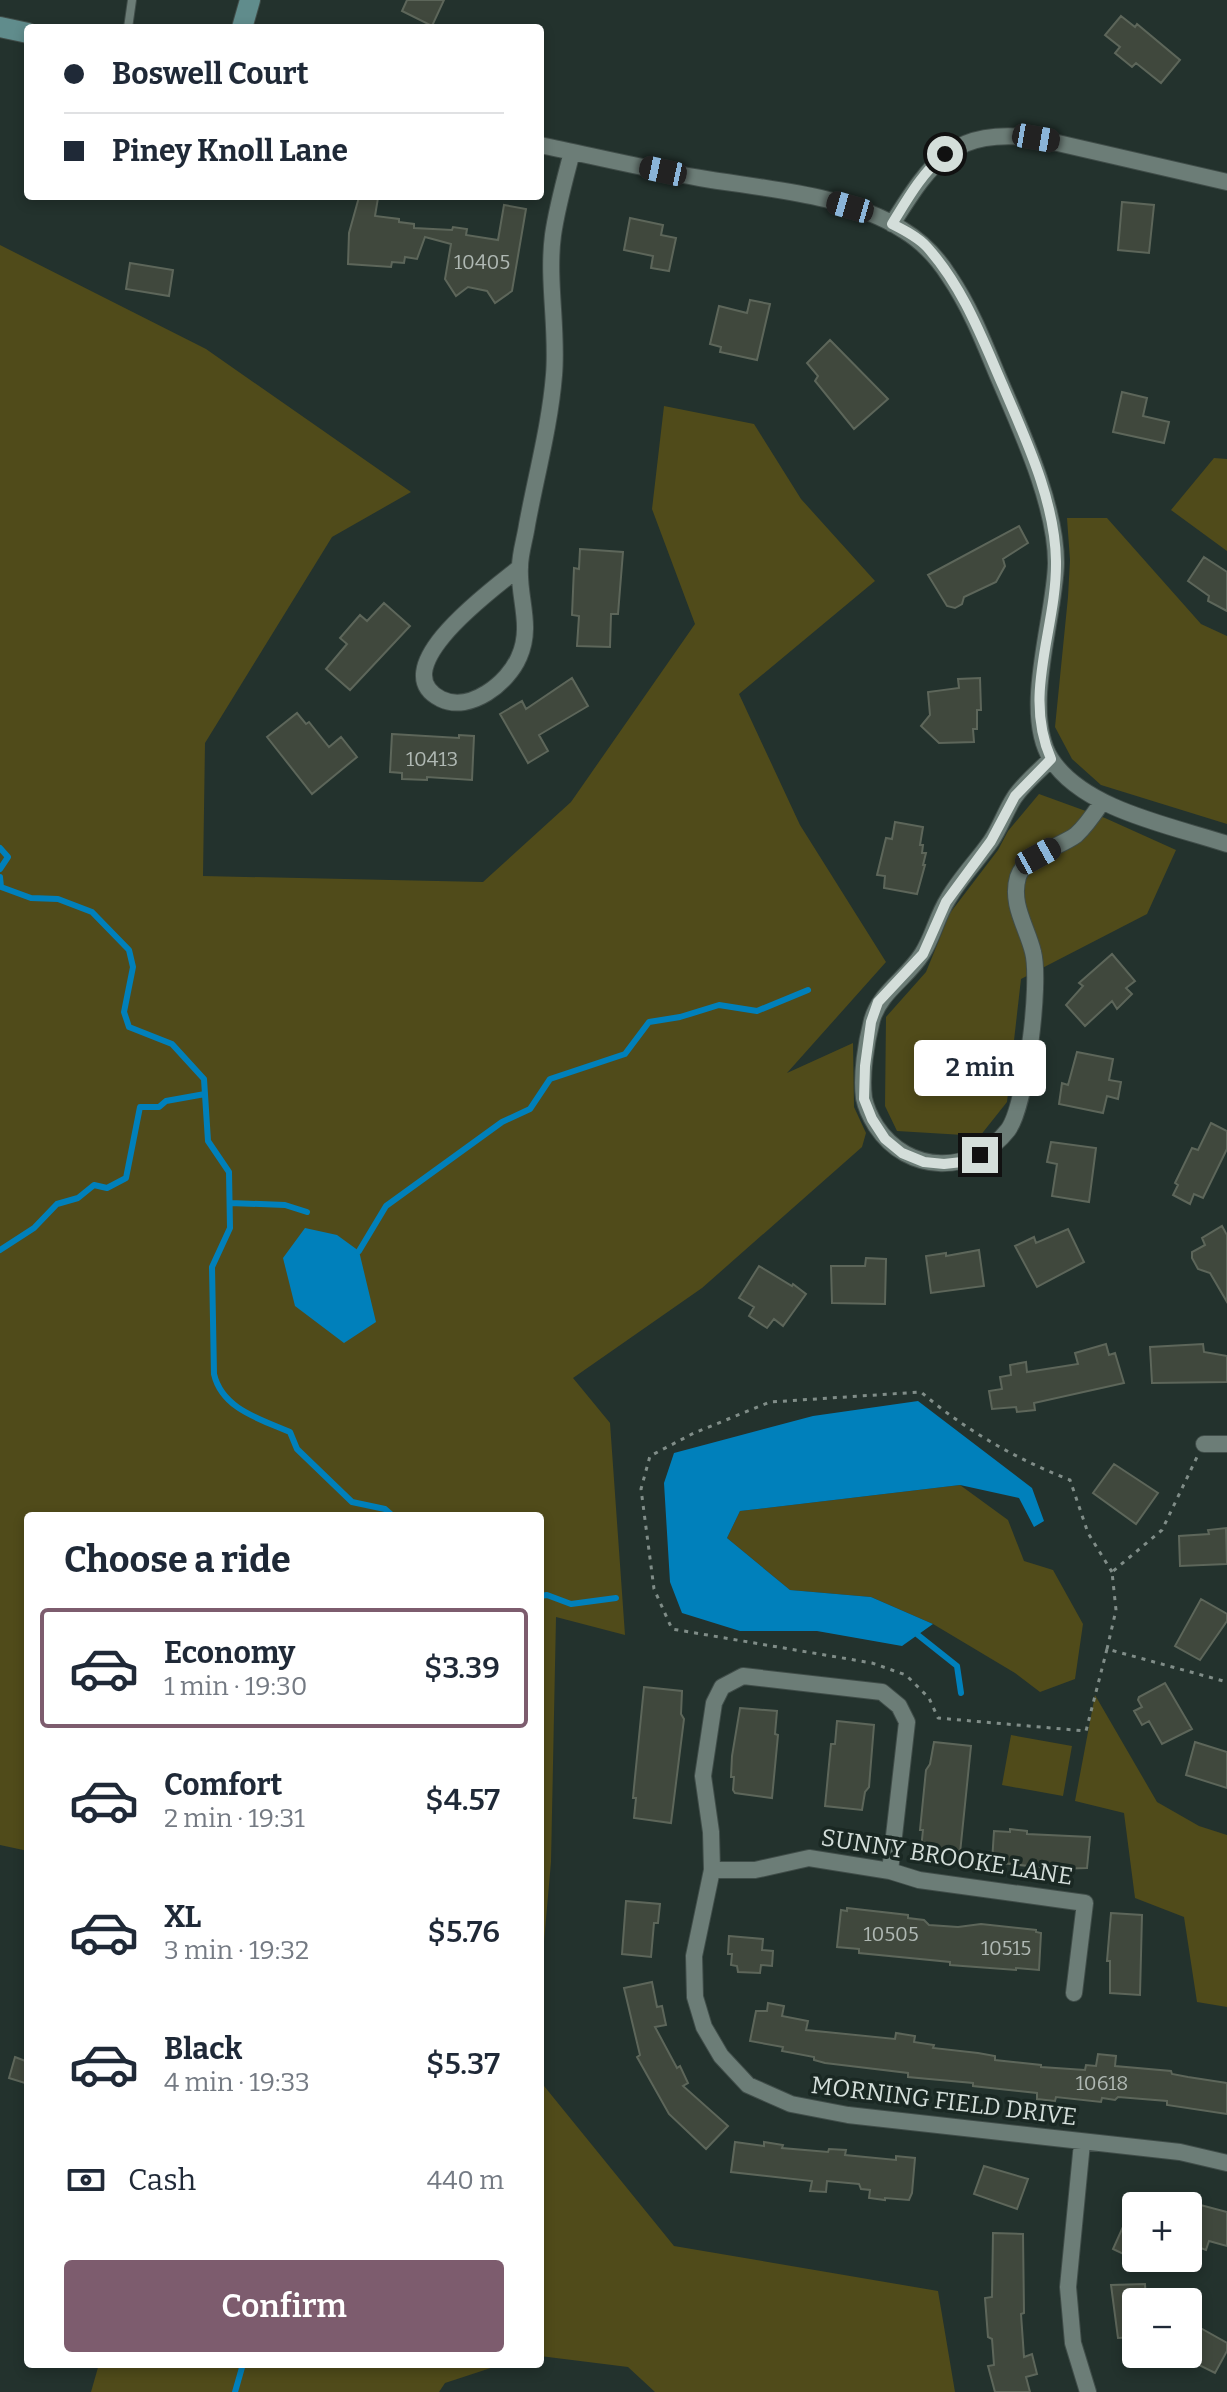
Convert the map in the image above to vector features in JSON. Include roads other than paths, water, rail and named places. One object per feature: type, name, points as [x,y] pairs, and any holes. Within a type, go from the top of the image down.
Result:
[{"type":"main road","points":[[243,24],[250,0]]},
{"type":"main road","points":[[0,27],[24,32]]},
{"type":"street","points":[[892,224],[932,165],[963,144],[983,138],[1008,135],[1067,144],[1227,182]]},
{"type":"street","points":[[544,146],[826,200],[874,214],[925,245],[969,308],[1019,424],[1049,509],[1056,559],[1054,600],[1038,710],[1043,739],[1051,759],[1075,784],[1102,802],[1227,844]]},
{"type":"street","points":[[519,568],[467,609],[440,639],[425,673],[429,688],[437,697],[450,703],[464,703],[484,694],[505,678],[519,659],[526,636],[519,568],[554,374],[553,237],[572,152]]},
{"type":"street","points":[[1051,759],[1015,796],[991,841],[946,902],[923,954],[878,1002],[871,1022],[864,1099],[885,1139],[902,1153],[924,1162],[962,1162],[980,1155],[1010,1127],[1019,1107],[1025,1075],[1036,975],[1034,953],[1021,922],[1016,896],[1018,877],[1023,867],[1085,827],[1102,802]]},
{"type":"street","points":[[1204,1444],[1227,1444]]},
{"type":"street","name":"MORNING FIELD DRIVE","points":[[890,1871],[907,1722],[899,1706],[882,1692],[743,1676],[722,1687],[714,1703],[703,1776],[711,1832],[712,1870],[694,1956],[695,1997],[704,2027],[721,2056],[748,2085],[791,2104],[848,2115],[1180,2152],[1227,2163]]},
{"type":"street","name":"SUNNY BROOKE LANE","points":[[712,1870],[755,1870],[809,1858],[890,1871],[919,1880],[1085,1903],[1074,1993]]},
{"type":"street","points":[[1082,2143],[1068,2287],[1073,2343],[1088,2392]]},
{"type":"lane","points":[[129,24],[132,0]]},
{"type":"water","points":[[305,1228],[337,1235],[359,1251],[376,1322],[344,1343],[295,1306],[283,1258]]},
{"type":"water","points":[[918,1401],[1032,1488],[1044,1521],[1034,1527],[1019,1498],[960,1485],[740,1511],[727,1538],[790,1590],[871,1597],[933,1624],[902,1646],[817,1631],[740,1631],[682,1613],[670,1582],[664,1483],[674,1453],[813,1416]]},
{"type":"waterway","points":[[0,848],[8,857],[0,869]]},
{"type":"waterway","points":[[0,877],[1,887],[31,898],[58,899],[92,912],[129,950],[133,967],[124,1012],[129,1027],[172,1044],[204,1079],[208,1141],[229,1172],[230,1228],[212,1267],[214,1374],[218,1386],[244,1411],[290,1432],[297,1449],[352,1502],[388,1512]]},
{"type":"waterway","points":[[359,1251],[386,1206],[502,1122],[530,1109],[550,1079],[625,1054],[649,1022],[680,1017],[719,1005],[757,1011],[808,990]]},
{"type":"waterway","points":[[0,1250],[34,1228],[57,1204],[78,1198],[94,1185],[107,1188],[126,1178],[140,1107],[159,1107],[166,1101],[205,1094]]},
{"type":"waterway","points":[[230,1203],[285,1205],[307,1212]]},
{"type":"waterway","points":[[544,1595],[571,1604],[616,1598]]},
{"type":"waterway","points":[[918,1635],[957,1666],[961,1693]]},
{"type":"waterway","points":[[235,2392],[242,2368]]}]
